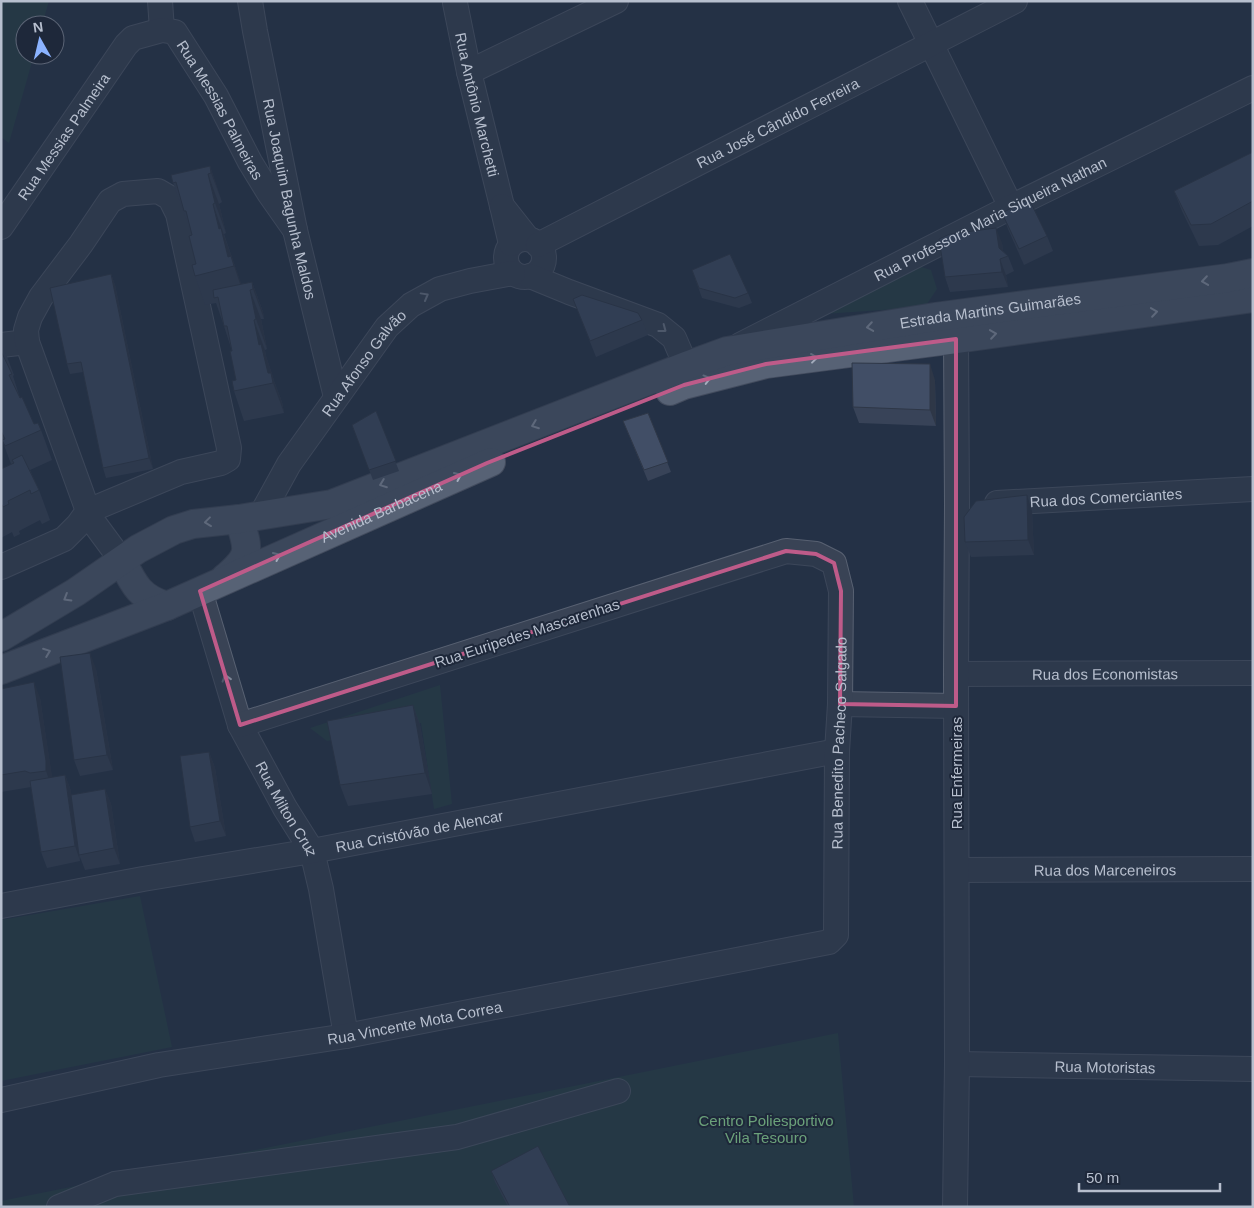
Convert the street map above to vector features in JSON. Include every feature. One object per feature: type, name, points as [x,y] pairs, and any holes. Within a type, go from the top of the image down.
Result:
[{"type":"main road","name":"Estrada Martins Guimarães","points":[[727,351],[935,317],[1228,278],[1253,273]]},
{"type":"main road","name":"Estrada Martins Guimarães","points":[[766,364],[1253,298]]},
{"type":"main road","name":"Avenida Barbacena","points":[[1,637],[76,592],[138,549],[174,530],[193,524],[332,504],[727,351]]},
{"type":"main road","name":"Avenida Barbacena","points":[[1,670],[167,606],[486,463],[684,385],[766,364]]},
{"type":"main road","points":[[211,586],[237,568],[244,557],[250,517]]},
{"type":"main road","points":[[122,561],[139,591],[153,602],[167,606]]},
{"type":"street","points":[[160,1],[162,30]]},
{"type":"street","name":"Rua Joaquim Bagunha Maldos","points":[[250,1],[295,230],[336,397]]},
{"type":"street","points":[[469,72],[616,1]]},
{"type":"street","points":[[910,1],[1011,207]]},
{"type":"street","name":"Rua José Cândido Ferreira","points":[[526,243],[932,44],[1015,1]]},
{"type":"street","name":"Rua Antônio Marchetti","points":[[455,2],[469,72],[502,206],[526,243]]},
{"type":"street","name":"Rua Messias Palmeiras","points":[[126,45],[133,38],[162,30],[175,32],[216,96],[250,162],[295,230]]},
{"type":"street","name":"Rua Messias Palmeira","points":[[1,227],[126,45]]},
{"type":"street","name":"Rua Professora Maria Siqueira Nathan","points":[[727,351],[1011,207],[1253,88]]},
{"type":"street","points":[[1,567],[64,539],[78,525],[88,511],[182,472],[221,463],[228,459],[229,448],[178,214],[170,198],[158,191],[122,194],[110,200],[81,244],[41,297],[26,330],[27,342],[88,511],[94,523],[122,561]]},
{"type":"street","points":[[522,274],[539,270],[543,260],[542,249],[526,243],[508,249],[506,261],[510,269],[522,274],[569,292],[658,325],[674,338],[686,366]]},
{"type":"street","name":"Rua Afonso Galvão","points":[[250,517],[387,327],[410,305],[440,289],[470,281],[522,274]]},
{"type":"street","name":"Rua Enfermeiras","points":[[955,1207],[957,1064],[956,339]]},
{"type":"street","points":[[1,345],[27,342]]},
{"type":"street","name":"Rua dos Comerciantes","points":[[957,505],[1253,489]]},
{"type":"street","name":"Rua Euripedes Mascarenhas","points":[[240,725],[786,551],[816,554]]},
{"type":"street","name":"Rua Benedito Pacheco Salgado","points":[[816,554],[834,564],[841,591],[840,704],[837,751],[836,935],[829,942]]},
{"type":"street","name":"Rua Milton Cruz","points":[[211,586],[240,725],[285,808],[312,851],[321,889],[346,1036]]},
{"type":"street","name":"Rua dos Economistas","points":[[956,674],[1253,673]]},
{"type":"street","points":[[840,704],[956,706]]},
{"type":"street","name":"Rua Cristóvão de Alencar","points":[[1,906],[143,879],[312,851],[837,751]]},
{"type":"street","name":"Rua dos Marceneiros","points":[[957,870],[1253,869]]},
{"type":"street","name":"Rua Vincente Mota Correa","points":[[1,1100],[159,1065],[346,1036],[829,942]]},
{"type":"street","name":"Rua Motoristas","points":[[957,1064],[1253,1069]]},
{"type":"street","points":[[59,1207],[115,1184],[457,1138],[618,1091]]},
{"type":"highlighted area","points":[[956,339],[956,706],[840,704],[841,591],[834,563],[816,554],[786,551],[240,725],[200,591],[487,463],[684,385],[766,364]]},
{"type":"green space","points":[[1,1],[49,1],[45,15],[15,15],[15,65],[31,65],[9,143],[1,137]]},
{"type":"green space","points":[[915,265],[931,270],[937,289],[925,307],[810,315]]},
{"type":"green space","points":[[440,685],[452,804],[434,809],[421,723],[327,741],[310,728]]},
{"type":"green space","points":[[140,896],[172,1047],[1,1081],[1,920]]},
{"type":"green space","name":"Centro Poliesportivo Vila Tesouro","points":[[838,1033],[854,1207],[1,1207],[1,1201]]},
{"type":"building","points":[[1253,152],[1253,201],[1211,224],[1191,225],[1174,191]]},
{"type":"building","points":[[210,166],[211,173],[208,174],[219,229],[221,228],[228,257],[231,256],[234,266],[195,276],[192,265],[196,264],[189,236],[192,235],[176,182],[173,183],[171,175]]},
{"type":"building","points":[[1029,199],[1047,236],[1019,249],[1002,213]]},
{"type":"building","points":[[996,228],[999,248],[1008,256],[1000,259],[1002,272],[945,277],[939,239],[950,234]]},
{"type":"building","points":[[730,254],[748,293],[735,298],[699,288],[692,270]]},
{"type":"building","points":[[111,274],[149,458],[103,468],[81,362],[67,364],[50,288]]},
{"type":"building","points":[[252,282],[253,289],[250,290],[259,345],[261,344],[268,373],[271,373],[273,383],[234,391],[232,381],[236,380],[227,326],[224,326],[218,297],[214,298],[213,290]]},
{"type":"building","points":[[582,295],[638,313],[642,320],[590,341],[573,299]]},
{"type":"building","points":[[1,351],[12,374],[9,375],[20,398],[22,397],[34,424],[38,423],[41,430],[5,446],[2,440],[5,439],[1,431]]},
{"type":"building","points":[[852,363],[930,364],[930,410],[853,407]]},
{"type":"building","points":[[376,411],[396,461],[369,470],[352,425]]},
{"type":"building","points":[[648,413],[668,462],[644,470],[623,421]]},
{"type":"building","points":[[22,455],[39,490],[31,494],[30,490],[8,501],[9,504],[3,507],[1,503],[1,469],[14,463],[12,460]]},
{"type":"building","points":[[1027,495],[1028,540],[965,542],[964,517],[976,501]]},
{"type":"building","points":[[90,653],[107,755],[74,760],[60,657]]},
{"type":"building","points":[[34,682],[46,771],[30,773],[25,771],[1,775],[1,689]]},
{"type":"building","points":[[413,705],[425,773],[340,785],[327,721]]},
{"type":"building","points":[[209,752],[220,821],[190,827],[180,756]]},
{"type":"building","points":[[65,775],[75,846],[41,852],[30,781]]},
{"type":"building","points":[[105,789],[114,848],[79,855],[71,795]]},
{"type":"building","points":[[538,1146],[570,1207],[510,1207],[491,1171]]}]
